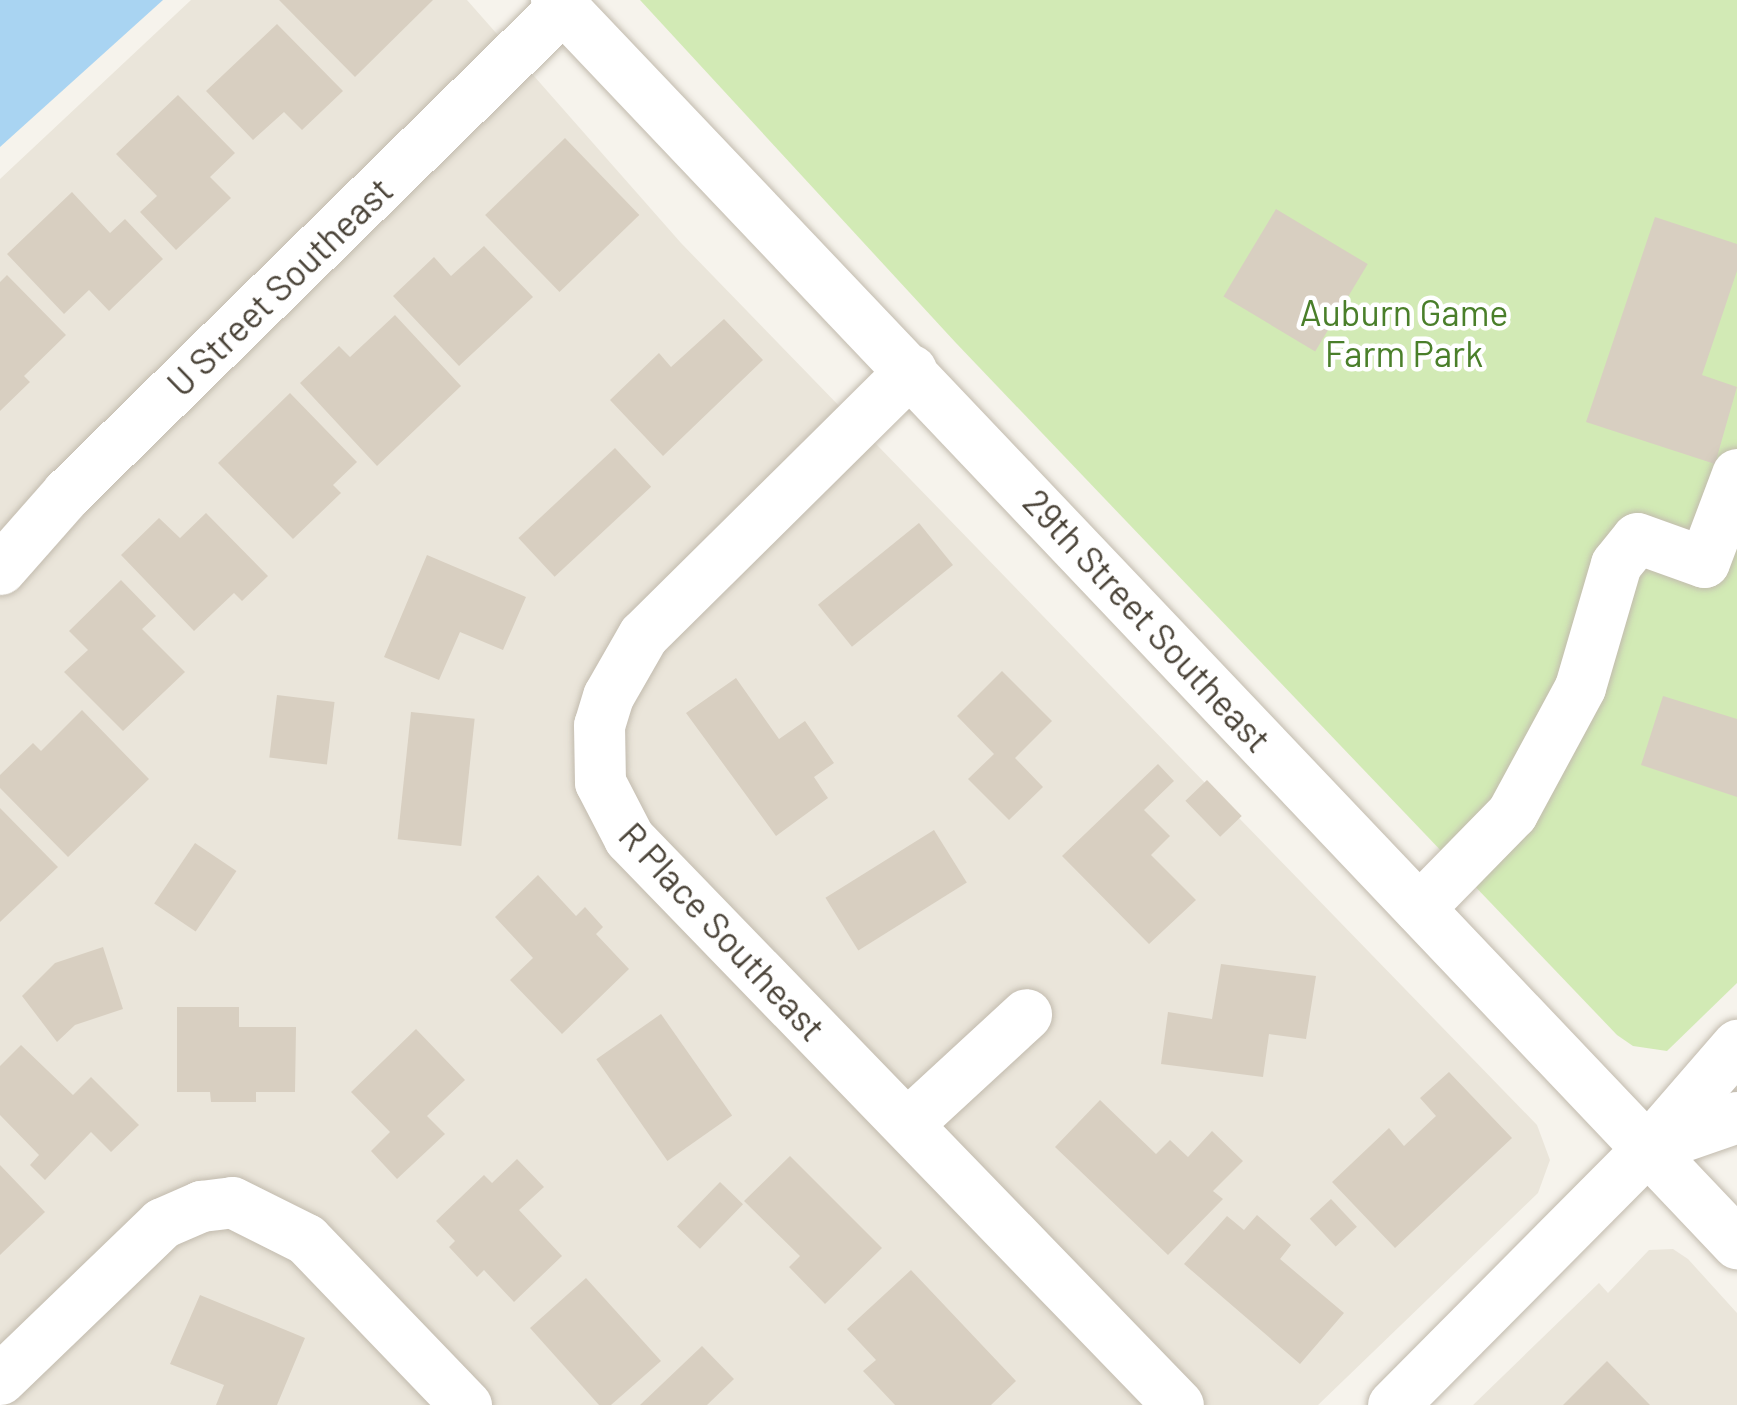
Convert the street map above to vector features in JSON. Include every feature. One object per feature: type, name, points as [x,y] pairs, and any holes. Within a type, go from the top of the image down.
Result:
[{"type":"street","name":"29th Street Southeast","points":[[560,4],[1737,1244]]},
{"type":"street","name":"U Street Southeast","points":[[0,569],[67,493],[560,4]]},
{"type":"street","name":"R Place Southeast","points":[[911,370],[643,635],[608,696],[598,755],[600,782],[629,838],[1178,1405]]},
{"type":"street","points":[[1419,908],[1511,813],[1580,687],[1616,564],[1637,538],[1704,562],[1737,475]]},
{"type":"street","points":[[907,1124],[1026,1013]]},
{"type":"street","points":[[1394,1405],[1647,1149],[1737,1045]]},
{"type":"street","points":[[1647,1149],[1737,1117]]},
{"type":"street","points":[[0,1379],[162,1223],[201,1206],[232,1202],[306,1239],[466,1405]]},
{"type":"shaded area","points":[[191,0],[467,0],[681,243],[1537,1125],[1550,1160],[1538,1193],[1318,1405],[0,1405],[0,179]]},
{"type":"shaded area","points":[[1673,1249],[1737,1313],[1737,1405],[1473,1405],[1599,1283],[1608,1293],[1649,1250]]},
{"type":"green space","name":"Auburn Game Farm Park","points":[[640,0],[1737,0],[1737,983],[1667,1051],[1633,1046],[1617,1035],[956,343]]},
{"type":"water","points":[[0,0],[163,0],[0,147]]},
{"type":"building","points":[[279,0],[433,0],[355,77]]},
{"type":"building","points":[[277,24],[343,91],[302,130],[284,112],[253,140],[206,91]]},
{"type":"building","points":[[178,95],[235,153],[210,177],[231,198],[176,250],[140,212],[157,196],[116,154]]},
{"type":"building","points":[[565,138],[639,215],[559,292],[485,215]]},
{"type":"building","points":[[72,192],[110,233],[125,219],[163,259],[109,311],[89,290],[64,314],[7,254]]},
{"type":"building","points":[[1276,209],[1368,264],[1315,352],[1223,296]]},
{"type":"building","points":[[1655,217],[1737,244],[1737,271],[1702,375],[1737,387],[1715,464],[1586,422]]},
{"type":"building","points":[[484,246],[533,297],[459,366],[393,296],[434,257],[451,276]]},
{"type":"building","points":[[7,275],[66,335],[24,376],[30,382],[0,411],[0,282]]},
{"type":"building","points":[[395,315],[461,386],[377,466],[300,383],[339,346],[350,357]]},
{"type":"building","points":[[724,319],[763,360],[663,456],[610,400],[659,353],[671,367]]},
{"type":"building","points":[[290,393],[357,462],[333,485],[341,493],[293,539],[218,463]]},
{"type":"building","points":[[615,448],[651,487],[555,577],[518,538]]},
{"type":"building","points":[[206,513],[268,576],[242,601],[234,593],[194,631],[121,555],[159,518],[180,538]]},
{"type":"building","points":[[919,523],[953,565],[852,647],[818,605]]},
{"type":"building","points":[[427,555],[526,597],[503,650],[460,632],[439,680],[384,657]]},
{"type":"building","points":[[121,580],[156,616],[142,629],[185,672],[123,731],[64,672],[88,650],[69,631]]},
{"type":"building","points":[[1002,671],[1052,721],[1015,758],[1043,787],[1009,820],[968,779],[994,754],[957,716]]},
{"type":"building","points":[[736,678],[779,739],[805,721],[834,763],[814,777],[828,798],[776,836],[686,713]]},
{"type":"building","points":[[277,695],[335,702],[327,765],[269,758]]},
{"type":"building","points":[[1663,696],[1737,719],[1737,797],[1641,765]]},
{"type":"building","points":[[82,710],[149,779],[68,857],[0,788],[0,775],[33,743],[41,751]]},
{"type":"building","points":[[411,712],[475,719],[461,846],[398,839]]},
{"type":"building","points":[[1158,764],[1174,781],[1144,810],[1170,836],[1151,855],[1196,900],[1149,944],[1062,856]]},
{"type":"building","points":[[1207,780],[1242,816],[1220,837],[1185,801]]},
{"type":"building","points":[[0,808],[58,867],[0,922]]},
{"type":"building","points":[[934,830],[967,883],[858,950],[825,898]]},
{"type":"building","points":[[195,843],[236,871],[196,931],[154,904]]},
{"type":"building","points":[[538,875],[576,916],[585,907],[603,927],[596,934],[629,969],[562,1034],[510,980],[533,958],[495,917]]},
{"type":"building","points":[[103,947],[123,1009],[75,1025],[57,1042],[22,996],[55,963]]},
{"type":"building","points":[[1221,964],[1316,976],[1306,1039],[1269,1034],[1263,1077],[1161,1064],[1168,1012],[1212,1019]]},
{"type":"building","points":[[177,1007],[239,1007],[239,1027],[296,1027],[295,1092],[256,1092],[256,1102],[211,1102],[210,1092],[177,1092]]},
{"type":"building","points":[[661,1014],[732,1116],[667,1161],[596,1059]]},
{"type":"building","points":[[416,1029],[465,1080],[427,1116],[445,1134],[397,1179],[371,1151],[390,1132],[351,1092]]},
{"type":"building","points":[[21,1045],[73,1095],[91,1077],[139,1125],[111,1152],[91,1132],[45,1180],[30,1165],[39,1155],[0,1115],[0,1066]]},
{"type":"building","points":[[1449,1072],[1512,1138],[1395,1248],[1332,1182],[1389,1128],[1404,1146],[1436,1116],[1420,1098]]},
{"type":"building","points":[[1100,1100],[1156,1154],[1170,1140],[1188,1157],[1212,1131],[1243,1161],[1213,1191],[1223,1199],[1168,1255],[1055,1147]]},
{"type":"building","points":[[790,1156],[882,1248],[825,1304],[789,1267],[800,1256],[744,1201]]},
{"type":"building","points":[[517,1159],[544,1187],[519,1210],[562,1256],[514,1302],[484,1270],[477,1277],[449,1247],[455,1241],[436,1221],[484,1175],[492,1183]]},
{"type":"building","points":[[0,1165],[45,1212],[0,1255]]},
{"type":"building","points":[[720,1182],[743,1204],[700,1249],[677,1227]]},
{"type":"building","points":[[1331,1199],[1357,1227],[1336,1247],[1310,1219]]},
{"type":"building","points":[[1257,1215],[1291,1245],[1280,1259],[1344,1313],[1300,1364],[1184,1264],[1227,1216],[1244,1230]]},
{"type":"building","points":[[911,1270],[1016,1381],[991,1405],[895,1405],[863,1371],[876,1360],[847,1329]]},
{"type":"building","points":[[586,1278],[661,1361],[611,1405],[599,1405],[530,1328]]},
{"type":"building","points":[[200,1295],[305,1338],[277,1405],[216,1405],[224,1385],[170,1364]]},
{"type":"building","points":[[702,1346],[734,1379],[707,1405],[640,1405]]},
{"type":"building","points":[[1607,1361],[1650,1405],[1563,1405]]}]
